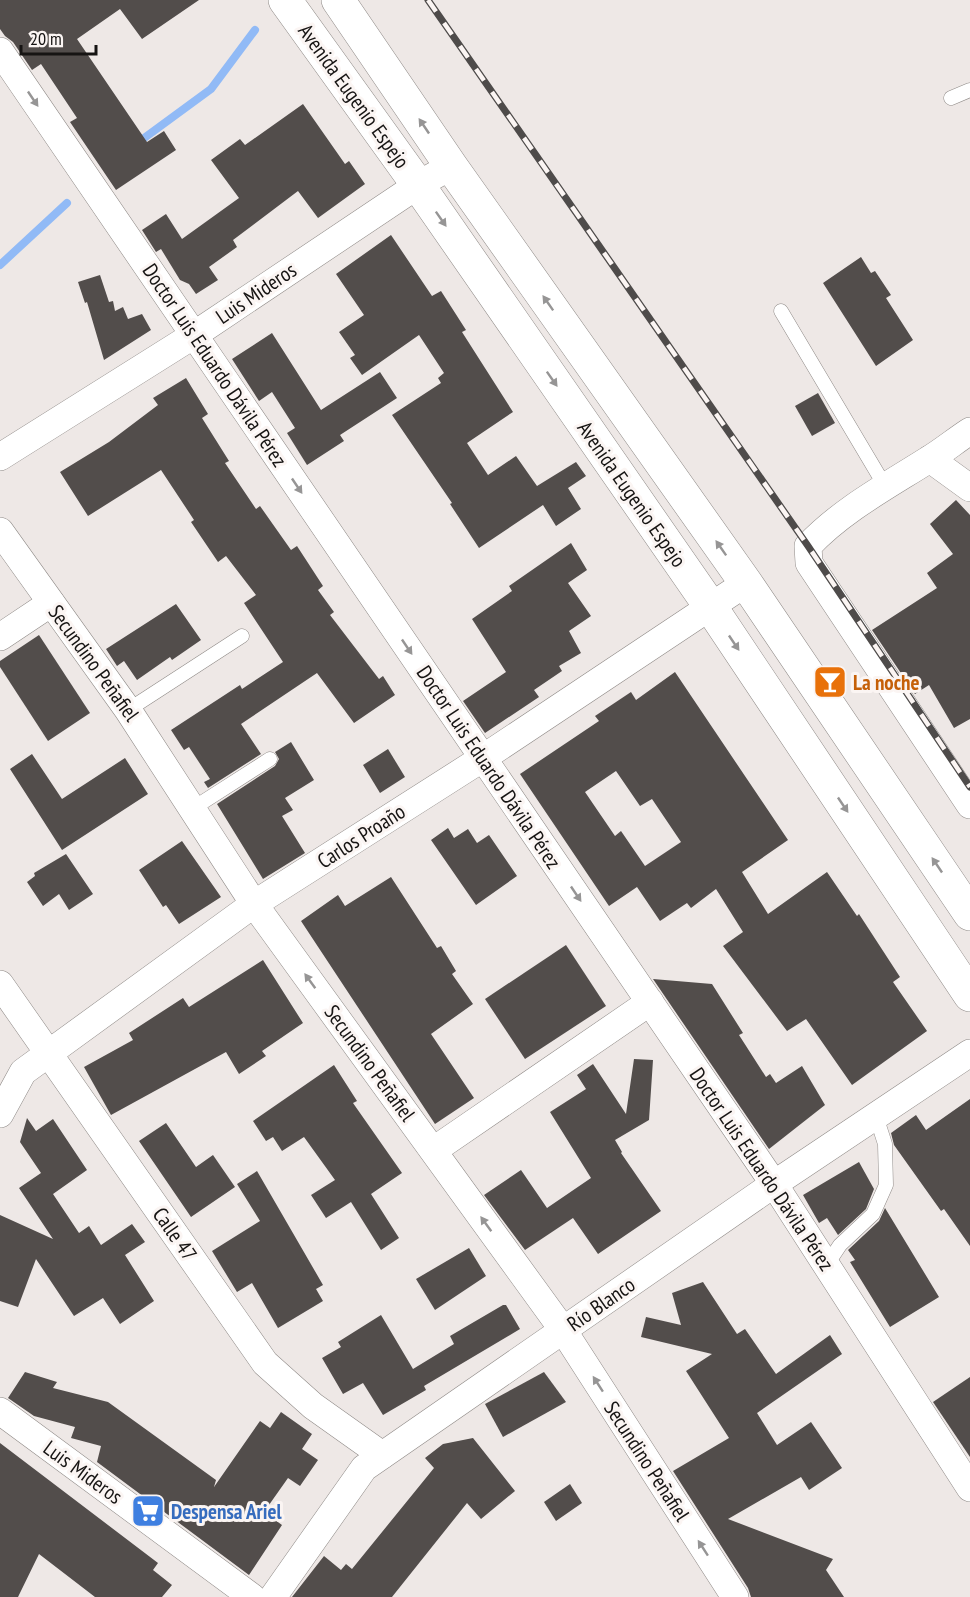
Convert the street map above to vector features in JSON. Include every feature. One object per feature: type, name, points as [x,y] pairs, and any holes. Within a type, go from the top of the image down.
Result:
[{"type":"main road","name":"Avenida Eugenio Espejo","points":[[285,0],[418,185],[710,606],[970,995]]},
{"type":"main road","name":"Avenida Eugenio Espejo","points":[[338,0],[451,166],[746,583],[970,914]]},
{"type":"street","name":"Doctor Luis Eduardo Dávila Pérez","points":[[0,51],[774,1184],[970,1488]]},
{"type":"street","name":"Luis Mideros","points":[[0,457],[194,335],[418,185],[451,166]]},
{"type":"street","points":[[970,431],[826,526],[808,546],[809,563],[970,805]]},
{"type":"street","points":[[930,459],[970,488]]},
{"type":"street","name":"Secundino Peñafiel","points":[[0,531],[128,710],[254,904],[563,1330],[735,1597]]},
{"type":"street","name":"Carlos Proaño","points":[[0,1114],[23,1072],[254,904],[483,758],[746,583]]},
{"type":"street","points":[[0,637],[51,603]]},
{"type":"street","name":"Calle 47","points":[[0,984],[265,1363],[313,1406],[382,1455]]},
{"type":"street","points":[[434,1150],[650,1002]]},
{"type":"street","name":"Río Blanco","points":[[273,1597],[364,1468],[774,1184],[970,1053]]},
{"type":"street","name":"Luis Mideros","points":[[0,1411],[252,1597]]},
{"type":"lane","points":[[951,98],[970,90]]},
{"type":"lane","points":[[781,311],[885,486]]},
{"type":"lane","points":[[128,710],[242,636]]},
{"type":"lane","points":[[192,809],[270,759]]},
{"type":"lane","points":[[826,1266],[840,1245],[873,1214],[886,1185],[885,1144],[876,1116]]},
{"type":"building","points":[[0,0],[199,0],[142,39],[120,9],[77,39],[147,142],[164,131],[176,150],[116,190],[70,122],[77,118],[41,64],[32,70],[13,42],[0,29]]},
{"type":"building","points":[[303,104],[345,164],[349,161],[365,184],[318,218],[298,191],[233,240],[237,247],[209,267],[218,280],[196,294],[189,284],[180,280],[161,249],[156,252],[142,230],[166,214],[182,239],[239,198],[211,160],[240,139],[245,145]]},
{"type":"building","points":[[391,235],[432,296],[441,291],[466,330],[462,332],[513,412],[467,443],[488,475],[516,456],[537,486],[576,462],[586,476],[568,488],[581,509],[556,526],[543,505],[479,548],[450,504],[452,503],[392,415],[441,383],[438,378],[444,373],[419,335],[362,375],[350,358],[355,355],[339,332],[364,315],[336,274]]},
{"type":"building","points":[[861,257],[871,273],[875,271],[891,295],[886,298],[913,340],[876,366],[823,283]]},
{"type":"building","points":[[100,275],[109,302],[113,301],[115,311],[123,307],[128,319],[142,314],[151,330],[104,360],[87,302],[85,303],[78,282]]},
{"type":"building","points":[[272,333],[321,410],[380,372],[397,398],[340,435],[344,441],[307,465],[287,433],[295,428],[272,392],[259,401],[232,359]]},
{"type":"building","points":[[186,378],[208,414],[202,418],[229,461],[225,463],[256,509],[260,506],[291,550],[297,546],[323,586],[318,590],[334,612],[330,615],[379,679],[383,676],[395,695],[354,723],[317,673],[241,724],[261,754],[208,788],[204,782],[210,779],[189,747],[184,750],[171,730],[240,685],[242,689],[283,662],[244,603],[256,595],[226,556],[218,562],[191,522],[194,520],[161,470],[88,516],[60,472],[109,442],[158,405],[153,398]]},
{"type":"building","points":[[818,393],[835,423],[812,436],[795,406]]},
{"type":"building","points":[[956,500],[970,515],[970,719],[954,728],[929,685],[915,694],[872,630],[937,588],[927,573],[953,554],[930,524]]},
{"type":"building","points":[[571,543],[587,570],[568,583],[591,616],[569,631],[581,653],[559,666],[562,671],[534,690],[539,697],[485,733],[463,701],[506,672],[472,619],[512,591],[509,586]]},
{"type":"building","points":[[176,604],[201,640],[172,660],[170,657],[137,680],[124,661],[117,666],[106,649]]},
{"type":"building","points":[[39,635],[90,713],[48,741],[0,667],[0,661]]},
{"type":"building","points":[[675,672],[788,840],[742,872],[768,914],[827,872],[857,916],[859,914],[900,977],[893,982],[927,1031],[852,1085],[806,1019],[787,1031],[723,946],[743,932],[716,889],[691,908],[687,903],[660,921],[637,887],[609,906],[520,774],[599,721],[595,716],[631,692],[636,700]],"holes":[[[616,771],[640,806],[652,799],[681,842],[645,866],[621,831],[615,836],[585,792]]]},
{"type":"building","points":[[291,742],[314,780],[285,798],[293,810],[282,816],[305,853],[263,879],[217,804],[275,766],[279,759],[275,752]]},
{"type":"building","points":[[388,749],[405,777],[380,793],[363,765]]},
{"type":"building","points":[[32,754],[62,799],[125,758],[148,794],[62,850],[10,769]]},
{"type":"building","points":[[448,828],[454,838],[468,829],[477,843],[489,835],[517,876],[476,905],[431,840]]},
{"type":"building","points":[[182,841],[221,897],[179,924],[166,905],[163,907],[139,870]]},
{"type":"building","points":[[66,854],[93,894],[69,910],[59,894],[43,906],[27,882],[35,876],[34,873]]},
{"type":"building","points":[[391,877],[437,948],[441,946],[456,971],[452,974],[473,1004],[431,1034],[474,1098],[435,1124],[301,921],[338,895],[345,906]]},
{"type":"building","points":[[566,945],[606,1006],[525,1059],[485,999]]},
{"type":"building","points":[[263,960],[303,1023],[262,1051],[266,1056],[239,1074],[226,1052],[111,1115],[84,1067],[133,1040],[129,1033],[183,998],[189,1007]]},
{"type":"building","points":[[653,979],[712,984],[743,1033],[739,1035],[766,1077],[770,1074],[776,1083],[802,1066],[825,1105],[769,1149]]},
{"type":"building","points":[[634,1059],[653,1060],[649,1120],[615,1140],[621,1153],[661,1211],[598,1254],[573,1218],[525,1250],[484,1195],[521,1170],[547,1208],[591,1178],[550,1112],[586,1089],[577,1075],[593,1064],[626,1114]]},
{"type":"building","points":[[334,1065],[357,1101],[353,1103],[402,1173],[371,1194],[399,1238],[381,1250],[351,1202],[326,1218],[311,1195],[335,1180],[304,1137],[282,1151],[273,1137],[266,1141],[253,1121]]},
{"type":"building","points":[[970,1099],[970,1246],[944,1209],[941,1211],[894,1145],[891,1133],[916,1115],[926,1130]]},
{"type":"building","points":[[27,1118],[36,1131],[53,1119],[87,1170],[53,1194],[79,1233],[89,1226],[101,1245],[132,1224],[145,1242],[125,1255],[154,1301],[120,1324],[103,1298],[74,1316],[36,1259],[18,1307],[0,1301],[0,1215],[53,1239],[19,1188],[41,1173],[20,1142]]},
{"type":"building","points":[[166,1123],[196,1167],[213,1155],[235,1187],[191,1217],[139,1141]]},
{"type":"building","points":[[859,1162],[874,1189],[866,1209],[838,1235],[827,1218],[819,1223],[803,1195]]},
{"type":"building","points":[[257,1171],[323,1285],[316,1289],[323,1301],[278,1328],[252,1283],[237,1292],[212,1251],[260,1221],[237,1184]]},
{"type":"building","points":[[885,1208],[939,1297],[890,1327],[850,1262],[855,1260],[848,1250],[879,1221]]},
{"type":"building","points":[[469,1248],[486,1276],[435,1310],[416,1279]]},
{"type":"building","points":[[703,1282],[737,1334],[745,1329],[776,1374],[830,1335],[842,1354],[757,1413],[777,1445],[811,1422],[842,1468],[809,1490],[801,1477],[728,1519],[833,1559],[826,1570],[844,1597],[751,1597],[748,1588],[673,1471],[729,1438],[686,1371],[712,1354],[641,1337],[646,1317],[681,1325],[672,1293]]},
{"type":"building","points":[[506,1305],[520,1329],[424,1386],[426,1390],[383,1415],[363,1383],[343,1394],[322,1358],[341,1347],[338,1342],[381,1315],[413,1369],[454,1344],[450,1336]]},
{"type":"building","points":[[25,1372],[57,1382],[53,1388],[108,1402],[216,1480],[214,1487],[260,1421],[270,1428],[281,1412],[312,1434],[302,1449],[318,1460],[300,1486],[288,1478],[264,1512],[282,1525],[249,1575],[97,1462],[101,1446],[71,1438],[75,1427],[34,1416],[8,1398]]},
{"type":"building","points":[[544,1372],[566,1402],[503,1437],[485,1404]]},
{"type":"building","points":[[970,1377],[970,1457],[933,1402]]},
{"type":"building","points":[[473,1438],[515,1491],[481,1519],[467,1503],[392,1597],[292,1597],[324,1556],[341,1570],[346,1564],[352,1569],[434,1468],[425,1458],[443,1444]]},
{"type":"building","points":[[0,1443],[158,1563],[153,1570],[172,1585],[162,1597],[95,1597],[39,1554],[18,1597],[0,1597]]},
{"type":"building","points":[[570,1484],[582,1503],[556,1521],[544,1502]]},
{"type":"waterway","points":[[136,144],[211,89],[255,30]]},
{"type":"waterway","points":[[0,265],[67,203]]},
{"type":"railway","points":[[428,0],[808,546],[970,787]]},
{"type":"place","name":"La noche","points":[[830,682]]},
{"type":"place","name":"Despensa Ariel","points":[[148,1511]]}]
